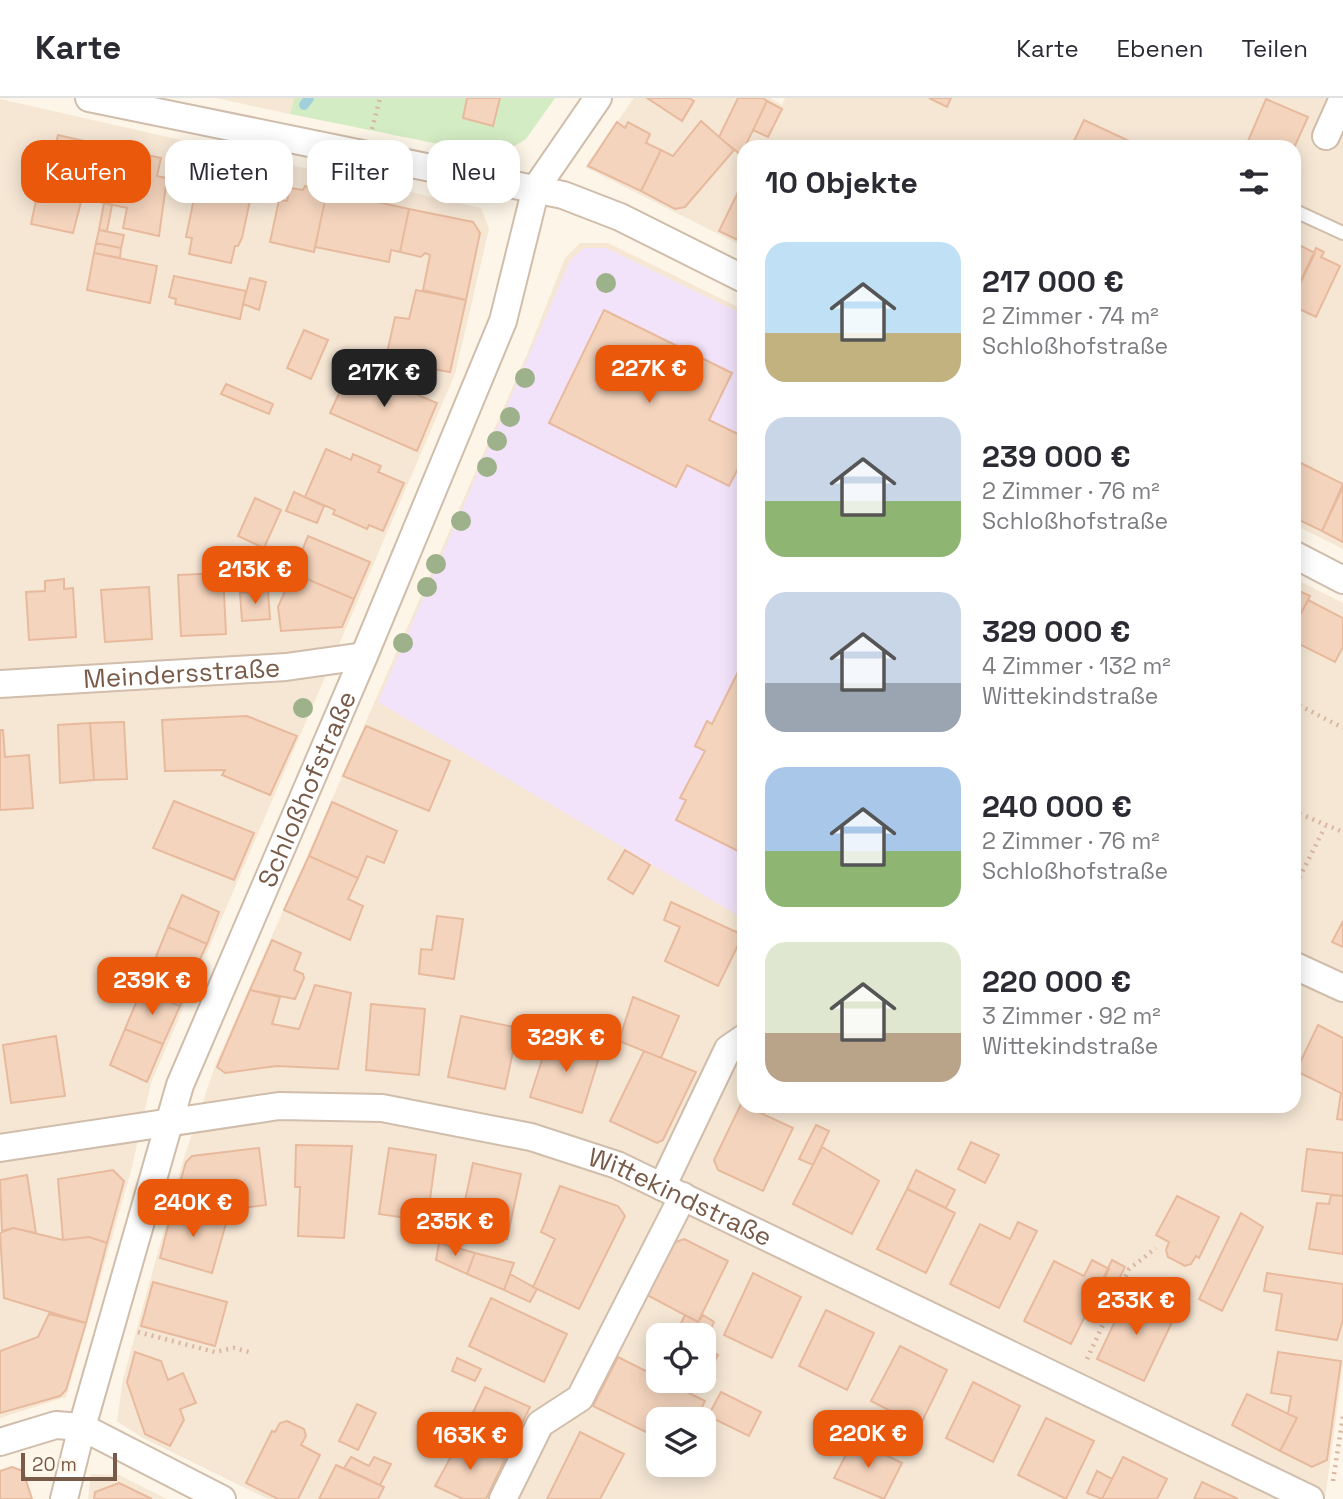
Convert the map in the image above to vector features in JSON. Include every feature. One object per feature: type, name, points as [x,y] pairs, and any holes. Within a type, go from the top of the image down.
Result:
[{"type":"street","points":[[89,98],[536,188],[611,213],[737,276]]},
{"type":"street","name":"Schloßhofstraße","points":[[64,1499],[169,1122],[191,1054],[364,656],[503,321],[536,188],[598,98]]},
{"type":"street","points":[[1326,136],[1343,98]]},
{"type":"street","points":[[1301,558],[1343,580]]},
{"type":"street","name":"Meindersstraße","points":[[0,684],[286,667],[364,656]]},
{"type":"street","points":[[1301,969],[1343,988]]},
{"type":"street","points":[[503,1499],[540,1424],[580,1398],[672,1191],[728,1049],[737,1043]]},
{"type":"street","name":"Wittekindstraße","points":[[0,1148],[279,1106],[382,1108],[531,1137],[617,1165],[1074,1385],[1321,1493]]},
{"type":"street","points":[[0,1443],[56,1425],[82,1427],[222,1499]]},
{"type":"lane","points":[[1301,214],[1343,233]]},
{"type":"path","points":[[1301,706],[1343,727]]},
{"type":"path","points":[[1301,815],[1325,827],[1343,832]]},
{"type":"path","points":[[1301,874],[1325,827]]},
{"type":"path","points":[[1074,1385],[1129,1269],[1156,1248]]},
{"type":"path","points":[[131,1329],[215,1352],[234,1348],[253,1353]]},
{"type":"path","points":[[1321,1493],[1343,1416]]},
{"type":"shaded area","points":[[216,98],[294,98],[290,114]]},
{"type":"shaded area","points":[[634,98],[770,98],[782,105],[785,98],[1343,98],[1343,549],[1301,528],[1301,140],[737,140],[737,243],[585,167]]},
{"type":"shaded area","points":[[0,99],[181,140],[165,140],[165,203],[293,203],[293,165],[307,169],[307,203],[413,203],[413,193],[427,196],[427,203],[459,203],[481,208],[489,229],[455,374],[151,1083],[131,1171],[66,1397],[0,1418]]},
{"type":"shaded area","points":[[580,243],[608,243],[737,307],[737,1113],[1301,1113],[1301,582],[1343,603],[1343,1365],[1325,1499],[268,1499],[141,1437],[117,1421],[123,1379],[183,1161],[215,1066],[528,352],[565,258]]},
{"type":"shaded area","points":[[584,248],[606,248],[737,312],[737,915],[378,702],[570,261]]},
{"type":"shaded area","points":[[91,1474],[119,1475],[167,1499],[88,1499]]},
{"type":"green space","points":[[294,98],[555,98],[526,139],[520,143],[520,140],[427,142],[290,114]]},
{"type":"building","points":[[467,98],[500,98],[493,126],[463,118]]},
{"type":"building","points":[[647,98],[689,98],[694,101],[682,121]]},
{"type":"building","points":[[738,98],[763,98],[767,101],[748,140],[737,140],[737,152],[719,137]]},
{"type":"building","points":[[929,98],[951,98],[947,107]]},
{"type":"building","points":[[1266,99],[1308,117],[1298,140],[1248,140]]},
{"type":"building","points":[[767,101],[782,109],[768,137],[753,130]]},
{"type":"building","points":[[1084,120],[1127,140],[1074,140]]},
{"type":"building","points":[[701,121],[734,150],[685,207],[675,209],[641,191],[661,150],[673,156]]},
{"type":"building","points":[[617,122],[625,128],[628,122],[650,134],[646,143],[661,150],[641,191],[588,166]]},
{"type":"building","points":[[58,135],[80,140],[57,140]]},
{"type":"building","points":[[151,156],[161,158],[157,176],[165,178],[165,192],[159,236],[123,228],[127,208],[104,203],[151,203]]},
{"type":"building","points":[[307,186],[307,203],[324,203],[314,252],[270,242],[278,203],[293,203],[293,188],[303,190]]},
{"type":"building","points":[[737,194],[737,240],[719,231]]},
{"type":"building","points":[[35,203],[81,203],[73,233],[31,224]]},
{"type":"building","points":[[104,203],[112,205],[107,231],[99,230]]},
{"type":"building","points":[[193,203],[249,203],[242,238],[238,246],[235,246],[231,263],[189,254],[192,238],[186,237]]},
{"type":"building","points":[[324,203],[382,203],[409,209],[400,252],[391,250],[389,262],[315,247]]},
{"type":"building","points":[[409,209],[473,222],[480,233],[466,300],[423,290],[430,255],[425,253],[421,257],[400,252]]},
{"type":"building","points":[[99,230],[124,235],[121,248],[96,243]]},
{"type":"building","points":[[96,243],[121,248],[120,258],[94,253]]},
{"type":"building","points":[[1301,246],[1315,253],[1301,282]]},
{"type":"building","points":[[1316,248],[1324,252],[1321,257],[1340,266],[1316,317],[1301,310],[1301,281]]},
{"type":"building","points":[[94,253],[157,266],[150,303],[87,290]]},
{"type":"building","points":[[174,276],[246,291],[240,319],[175,304],[176,299],[169,297]]},
{"type":"building","points":[[250,278],[266,282],[259,310],[243,304]]},
{"type":"building","points":[[416,290],[466,300],[450,372],[415,366],[417,359],[387,353],[395,317],[409,319]]},
{"type":"building","points":[[604,310],[732,373],[709,420],[737,434],[737,471],[729,486],[687,465],[676,487],[549,423]]},
{"type":"building","points":[[304,330],[328,340],[311,379],[287,368]]},
{"type":"building","points":[[351,367],[437,403],[417,451],[330,413]]},
{"type":"building","points":[[226,384],[273,404],[269,414],[221,394]]},
{"type":"building","points":[[326,449],[351,460],[353,454],[381,466],[378,472],[404,483],[383,531],[369,525],[367,529],[333,514],[335,510],[305,497]]},
{"type":"building","points":[[1301,463],[1343,484],[1322,531],[1301,521]]},
{"type":"building","points":[[1343,487],[1343,542],[1322,531]]},
{"type":"building","points":[[294,492],[324,506],[317,523],[286,511]]},
{"type":"building","points":[[255,498],[281,510],[264,548],[238,536]]},
{"type":"building","points":[[308,536],[370,562],[354,599],[293,573]]},
{"type":"building","points":[[223,573],[226,634],[181,636],[178,575]]},
{"type":"building","points":[[293,573],[354,599],[342,627],[281,631],[278,607]]},
{"type":"building","points":[[64,579],[64,589],[73,588],[76,637],[29,640],[26,592],[45,591],[45,581]]},
{"type":"building","points":[[149,587],[152,639],[105,642],[101,590]]},
{"type":"building","points":[[268,591],[270,619],[242,621],[240,593]]},
{"type":"building","points":[[1301,592],[1310,596],[1301,613]]},
{"type":"building","points":[[1308,600],[1343,618],[1343,647],[1335,662],[1301,645],[1301,614]]},
{"type":"building","points":[[737,674],[737,850],[676,820],[686,800],[680,798],[705,751],[695,746],[707,721],[712,724]]},
{"type":"building","points":[[247,716],[297,736],[270,795],[222,775],[225,770],[165,771],[162,720]]},
{"type":"building","points":[[124,722],[127,779],[94,780],[90,723]]},
{"type":"building","points":[[90,723],[94,780],[60,783],[58,725]]},
{"type":"building","points":[[366,726],[450,761],[429,811],[343,776]]},
{"type":"building","points":[[0,730],[3,730],[5,757],[29,755],[33,808],[0,810]]},
{"type":"building","points":[[174,801],[254,833],[234,880],[153,848]]},
{"type":"building","points":[[332,802],[397,831],[384,863],[367,856],[358,878],[309,856]]},
{"type":"building","points":[[625,850],[650,865],[633,894],[608,879]]},
{"type":"building","points":[[309,856],[358,878],[348,899],[363,906],[350,940],[284,910]]},
{"type":"building","points":[[182,895],[219,912],[207,944],[168,927]]},
{"type":"building","points":[[671,902],[737,932],[737,947],[718,986],[665,961],[680,927],[664,920]]},
{"type":"building","points":[[437,916],[463,919],[454,979],[419,974],[421,949],[432,950]]},
{"type":"building","points":[[1343,921],[1343,947],[1332,942]]},
{"type":"building","points":[[168,927],[207,944],[193,974],[155,959]]},
{"type":"building","points":[[272,940],[301,953],[294,970],[303,974],[304,978],[295,999],[250,990]]},
{"type":"building","points":[[155,959],[193,974],[180,1006],[141,991]]},
{"type":"building","points":[[315,985],[351,993],[338,1069],[277,1066],[225,1073],[217,1067],[250,990],[280,997],[272,1024],[299,1029]]},
{"type":"building","points":[[141,991],[180,1006],[163,1044],[125,1029]]},
{"type":"building","points":[[633,997],[679,1016],[661,1058],[619,1041]]},
{"type":"building","points":[[371,1004],[425,1009],[419,1075],[366,1070]]},
{"type":"building","points":[[461,1016],[518,1028],[505,1089],[448,1077]]},
{"type":"building","points":[[1318,1025],[1343,1038],[1343,1120],[1337,1119],[1341,1093],[1301,1073],[1301,1061]]},
{"type":"building","points":[[125,1029],[163,1044],[147,1082],[110,1065]]},
{"type":"building","points":[[550,1035],[601,1051],[582,1113],[530,1097]]},
{"type":"building","points":[[56,1036],[65,1096],[11,1103],[3,1045]]},
{"type":"building","points":[[644,1051],[696,1072],[663,1140],[657,1143],[610,1121]]},
{"type":"building","points":[[737,1112],[760,1113],[793,1128],[763,1191],[718,1170],[714,1160]]},
{"type":"building","points":[[816,1125],[829,1131],[813,1165],[799,1159]]},
{"type":"building","points":[[971,1142],[999,1155],[985,1183],[958,1169]]},
{"type":"building","points":[[296,1145],[352,1146],[344,1238],[298,1236],[300,1187],[295,1187]]},
{"type":"building","points":[[822,1147],[879,1181],[852,1234],[793,1204]]},
{"type":"building","points":[[259,1148],[266,1205],[200,1213],[173,1206],[186,1162],[192,1156]]},
{"type":"building","points":[[389,1148],[436,1155],[427,1221],[379,1214]]},
{"type":"building","points":[[1307,1149],[1343,1153],[1343,1196],[1302,1191]]},
{"type":"building","points":[[473,1163],[521,1174],[507,1239],[459,1229]]},
{"type":"building","points":[[113,1170],[124,1181],[107,1243],[89,1237],[63,1240],[58,1179]]},
{"type":"building","points":[[916,1170],[955,1190],[946,1208],[907,1189]]},
{"type":"building","points":[[27,1175],[36,1233],[13,1228],[2,1231],[0,1180]]},
{"type":"building","points":[[560,1186],[618,1206],[625,1216],[579,1309],[533,1287],[555,1239],[541,1232]]},
{"type":"building","points":[[907,1189],[955,1213],[926,1273],[877,1249]]},
{"type":"building","points":[[1331,1195],[1343,1196],[1343,1254],[1309,1249],[1317,1203],[1329,1204]]},
{"type":"building","points":[[1177,1196],[1219,1217],[1199,1258],[1196,1256],[1191,1264],[1185,1266],[1168,1257],[1166,1250],[1169,1242],[1156,1235]]},
{"type":"building","points":[[173,1206],[227,1220],[212,1273],[160,1258]]},
{"type":"building","points":[[1241,1213],[1263,1227],[1222,1311],[1199,1299]]},
{"type":"building","points":[[1018,1222],[1037,1231],[999,1308],[950,1284],[980,1224],[1010,1239]]},
{"type":"building","points":[[13,1228],[63,1240],[89,1237],[107,1243],[86,1323],[4,1298],[0,1233]]},
{"type":"building","points":[[684,1239],[728,1261],[698,1322],[647,1295],[673,1243]]},
{"type":"building","points":[[439,1243],[475,1253],[467,1274],[436,1260]]},
{"type":"building","points":[[475,1253],[514,1263],[504,1290],[467,1274]]},
{"type":"building","points":[[1092,1260],[1109,1269],[1071,1344],[1024,1321],[1054,1261],[1084,1276]]},
{"type":"building","points":[[1112,1260],[1125,1267],[1112,1293],[1099,1287]]},
{"type":"building","points":[[753,1273],[801,1297],[772,1358],[724,1335]]},
{"type":"building","points":[[1267,1273],[1343,1284],[1343,1320],[1337,1340],[1276,1330],[1282,1294],[1264,1291]]},
{"type":"building","points":[[510,1274],[537,1289],[530,1302],[504,1290]]},
{"type":"building","points":[[153,1282],[227,1302],[215,1346],[141,1326]]},
{"type":"building","points":[[1128,1294],[1175,1316],[1144,1381],[1097,1359]]},
{"type":"building","points":[[491,1298],[567,1334],[544,1382],[469,1346]]},
{"type":"building","points":[[826,1310],[874,1333],[847,1390],[799,1366]]},
{"type":"building","points":[[49,1314],[86,1323],[66,1390],[60,1396],[0,1413],[0,1351],[38,1337]]},
{"type":"building","points":[[685,1315],[698,1322],[703,1315],[714,1322],[714,1323],[681,1323]]},
{"type":"building","points":[[900,1346],[947,1370],[920,1426],[871,1401]]},
{"type":"building","points":[[135,1352],[161,1361],[168,1380],[183,1373],[196,1403],[180,1409],[184,1420],[170,1446],[145,1434],[127,1382]]},
{"type":"building","points":[[1278,1352],[1341,1361],[1327,1460],[1312,1467],[1280,1451],[1297,1418],[1288,1414],[1291,1396],[1271,1393]]},
{"type":"building","points":[[618,1357],[646,1371],[646,1393],[689,1393],[705,1401],[702,1407],[646,1407],[646,1432],[593,1406]]},
{"type":"building","points":[[457,1358],[481,1369],[475,1381],[452,1371]]},
{"type":"building","points":[[973,1382],[1020,1406],[993,1462],[946,1438]]},
{"type":"building","points":[[485,1387],[530,1407],[505,1459],[460,1440]]},
{"type":"building","points":[[721,1392],[761,1412],[749,1436],[716,1420],[716,1407],[713,1407]]},
{"type":"building","points":[[1247,1394],[1297,1418],[1280,1451],[1232,1425]]},
{"type":"building","points":[[357,1404],[376,1413],[358,1450],[339,1441]]},
{"type":"building","points":[[1046,1418],[1094,1441],[1066,1499],[1018,1475]]},
{"type":"building","points":[[287,1421],[304,1429],[306,1436],[301,1445],[320,1455],[298,1499],[278,1499],[246,1483],[272,1431],[275,1432],[280,1423]]},
{"type":"building","points":[[580,1432],[624,1454],[600,1499],[547,1499]]},
{"type":"building","points":[[854,1439],[902,1463],[884,1499],[834,1478]]},
{"type":"building","points":[[460,1440],[505,1459],[486,1499],[463,1499],[435,1486]]},
{"type":"building","points":[[351,1457],[369,1466],[374,1457],[391,1464],[380,1485],[344,1468]]},
{"type":"building","points":[[1123,1457],[1167,1479],[1157,1499],[1102,1499]]},
{"type":"building","points":[[336,1465],[384,1487],[378,1499],[319,1499]]},
{"type":"building","points":[[12,1467],[23,1471],[32,1499],[0,1499],[0,1471]]},
{"type":"building","points":[[1097,1471],[1112,1479],[1102,1499],[1087,1493]]},
{"type":"building","points":[[1202,1482],[1234,1497],[1238,1499],[1194,1499]]},
{"type":"building","points":[[119,1483],[152,1499],[94,1499],[95,1492]]},
{"type":"waterway","points":[[304,105],[309,98]]}]
